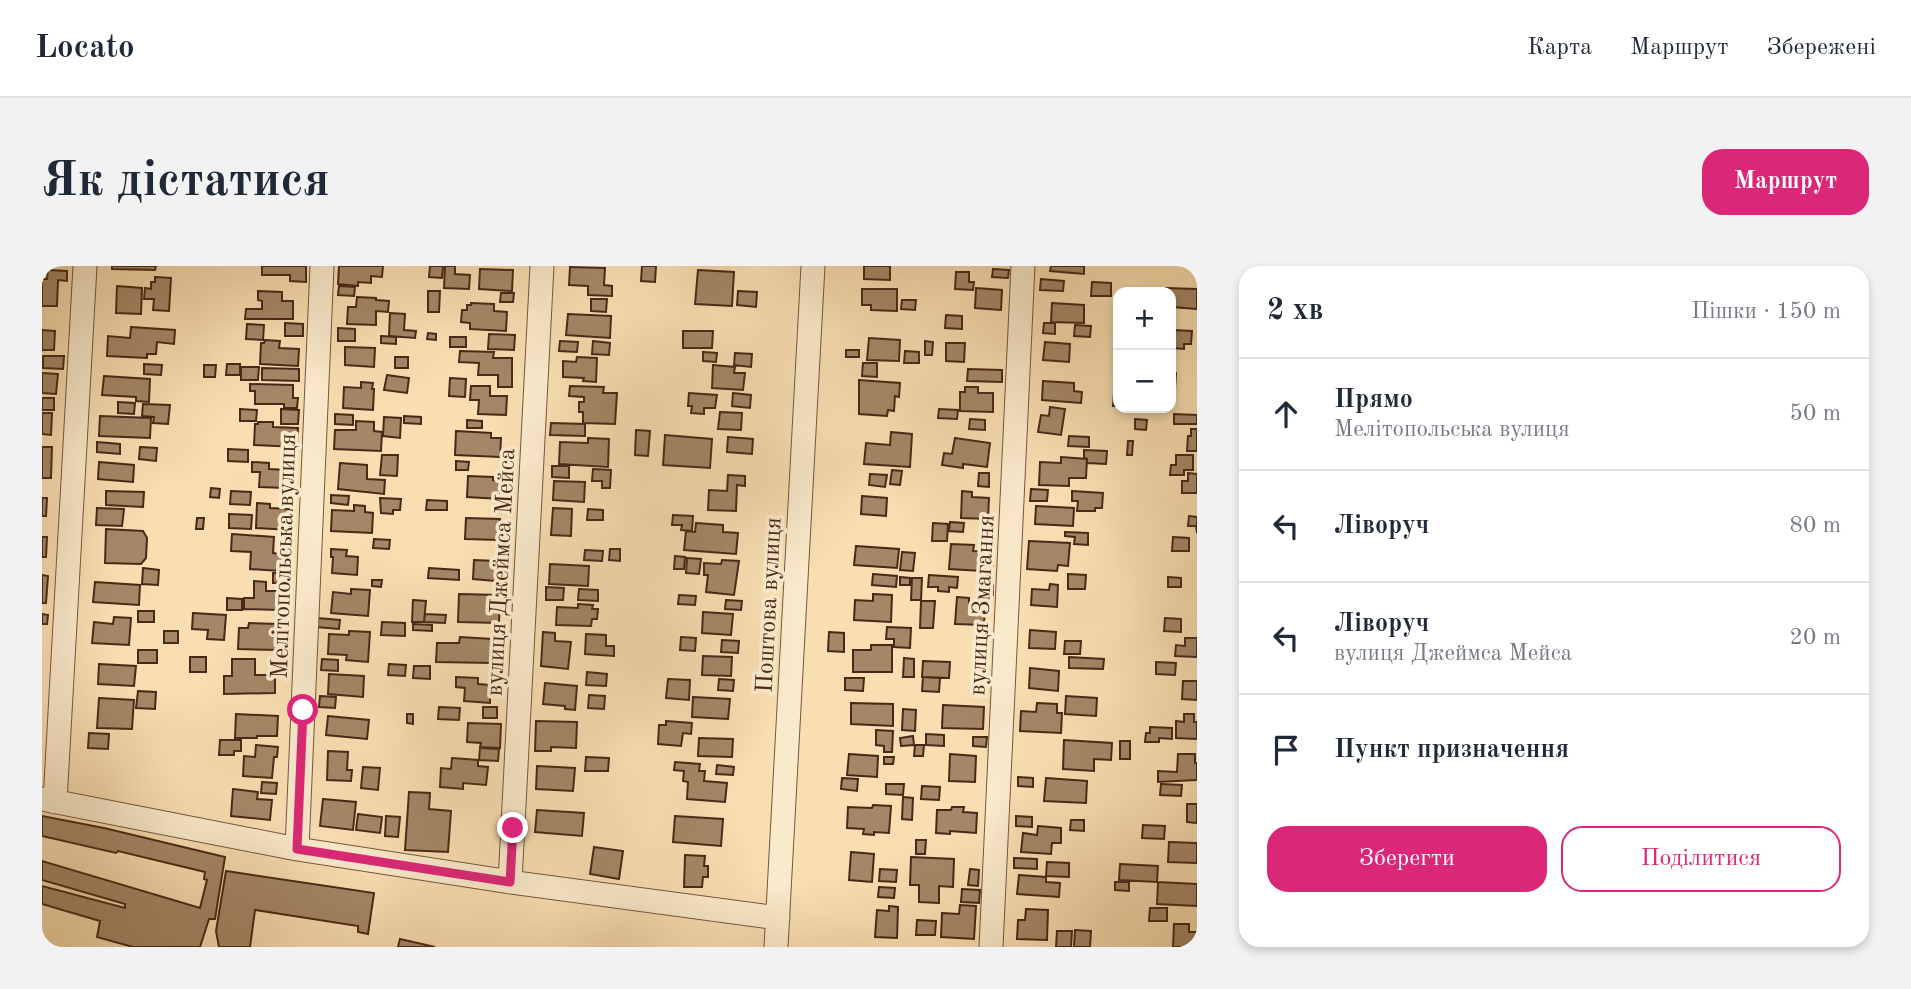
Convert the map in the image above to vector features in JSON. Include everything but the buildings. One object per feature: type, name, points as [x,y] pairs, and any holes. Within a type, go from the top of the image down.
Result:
[{"type":"street","points":[[85,266],[49,800],[297,849],[510,882],[778,918]]},
{"type":"street","name":"Мелітопольська вулиця","points":[[297,849],[321,266]]},
{"type":"street","name":"вулиця Джеймса Мейса","points":[[510,882],[542,266]]},
{"type":"street","name":"Поштова вулиця","points":[[776,947],[813,266]]},
{"type":"street","name":"вулиця Змагання","points":[[991,947],[1023,266]]},
{"type":"route","points":[[303,710],[297,849],[510,882],[513,828]]}]
